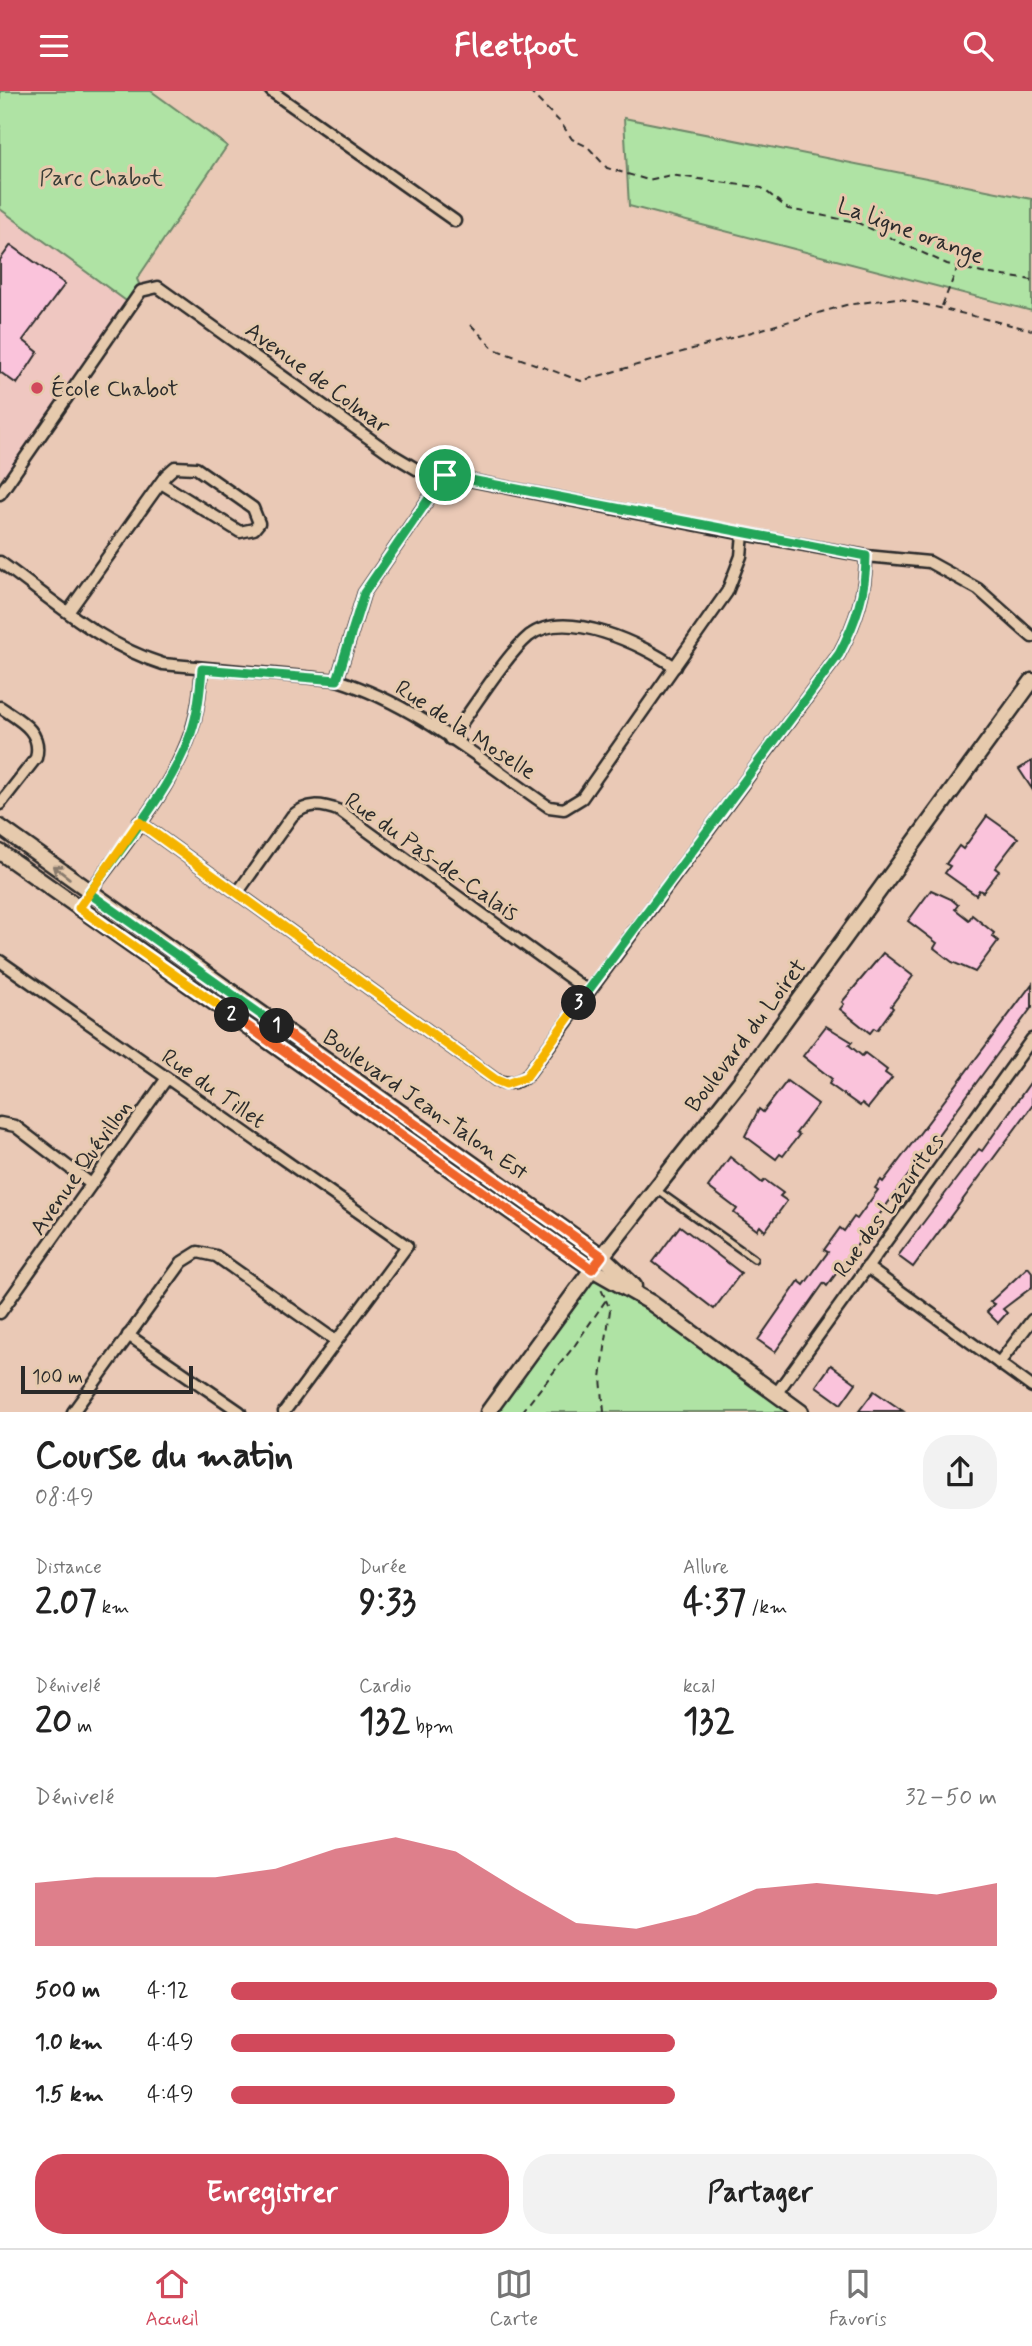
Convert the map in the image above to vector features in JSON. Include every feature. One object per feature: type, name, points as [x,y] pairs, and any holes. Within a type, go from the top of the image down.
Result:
[{"type":"street","points":[[271,91],[455,221]]},
{"type":"street","name":"Avenue de Colmar","points":[[0,494],[141,291],[158,287],[391,454],[418,470],[743,534],[866,556],[929,562],[978,589],[1032,636]]},
{"type":"street","points":[[69,611],[161,483],[175,467],[196,468],[253,508],[258,523],[254,529],[240,532],[161,483]]},
{"type":"street","points":[[337,680],[364,593],[445,475]]},
{"type":"street","name":"Rue de la Moselle","points":[[0,562],[111,643],[135,655],[202,669],[337,680],[392,701],[549,807],[564,809],[582,798],[727,592],[741,556],[743,534]]},
{"type":"street","points":[[139,822],[496,1080],[506,1084],[526,1077],[587,991],[839,654],[853,629],[862,599],[866,556]]},
{"type":"street","points":[[450,739],[522,644],[542,629],[586,629],[620,637],[646,647],[675,667]]},
{"type":"street","points":[[79,908],[182,755],[197,712],[202,669]]},
{"type":"street","name":"Boulevard du Loiret","points":[[488,1412],[592,1269],[739,1083],[1032,681]]},
{"type":"street","points":[[0,707],[28,726],[39,749],[36,758],[0,804]]},
{"type":"street","name":"Rue du Pas-de-Calais","points":[[238,892],[292,816],[301,808],[323,805],[340,811],[587,991]]},
{"type":"street","name":"Boulevard Jean-Talon Est","points":[[0,827],[602,1256],[650,1302]]},
{"type":"street","name":"Boulevard Jean-Talon Est","points":[[0,852],[592,1269],[650,1302],[801,1412]]},
{"type":"street","name":"Rue du Tillet","points":[[0,961],[407,1246],[336,1341]]},
{"type":"street","name":"Rue des Lazurites","points":[[776,1394],[1032,1039]]},
{"type":"street","name":"Avenue Quévillon","points":[[0,1313],[167,1079]]},
{"type":"street","points":[[0,1123],[15,1126],[91,1184]]},
{"type":"street","points":[[73,1412],[182,1262],[198,1252],[206,1252],[336,1341],[284,1412]]},
{"type":"street","points":[[867,1267],[1032,1387]]},
{"type":"street","points":[[999,1363],[1032,1320]]},
{"type":"street","points":[[128,1335],[240,1412]]},
{"type":"lane","points":[[655,1189],[754,1259]]},
{"type":"path","name":"La ligne orange","points":[[529,91],[561,123],[572,139],[588,147],[607,169],[648,180],[671,175],[762,188],[788,209],[856,222],[958,267],[1032,279]]},
{"type":"path","points":[[942,307],[958,267]]},
{"type":"path","points":[[471,325],[494,349],[581,381],[846,305],[897,298],[1032,330]]},
{"type":"path","points":[[592,1269],[610,1310],[601,1378],[604,1412]]},
{"type":"path","points":[[522,1412],[575,1345],[606,1300]]},
{"type":"shaded area","name":"École Chabot","points":[[0,209],[125,300],[136,302],[9,481],[0,474]]},
{"type":"green space","name":"Parc Chabot","points":[[0,91],[151,91],[227,146],[137,279],[142,291],[136,302],[125,300],[0,209]]},
{"type":"green space","points":[[624,118],[1032,199],[1032,311],[629,206]]},
{"type":"green space","points":[[592,1269],[801,1412],[488,1412]]},
{"type":"building","points":[[11,245],[65,284],[23,340],[38,352],[17,384],[0,372],[0,260]]},
{"type":"building","points":[[1032,761],[1032,789],[1019,769]]},
{"type":"building","points":[[987,816],[1018,838],[995,868],[999,871],[983,892],[979,890],[976,895],[945,873],[950,866],[946,864],[959,846],[963,849]]},
{"type":"building","points":[[931,890],[951,899],[958,905],[955,909],[969,920],[972,915],[994,933],[992,936],[998,941],[975,972],[952,962],[934,948],[937,943],[908,921]]},
{"type":"building","points":[[883,953],[913,976],[877,1030],[874,1028],[870,1033],[840,1009],[844,1004],[842,1002]]},
{"type":"building","points":[[1032,984],[1032,1007],[827,1286],[824,1283],[775,1352],[758,1340],[799,1281],[804,1285],[828,1252],[824,1250],[840,1228],[844,1231],[854,1217],[857,1219],[878,1190],[875,1188],[881,1180],[883,1182]]},
{"type":"building","points":[[826,1026],[852,1042],[849,1045],[862,1056],[865,1053],[887,1070],[885,1073],[892,1078],[868,1108],[862,1103],[860,1106],[829,1084],[832,1079],[803,1056]]},
{"type":"building","points":[[1032,1080],[1032,1106],[913,1267],[898,1256],[979,1149],[982,1151]]},
{"type":"building","points":[[787,1081],[818,1104],[783,1156],[780,1154],[776,1159],[745,1136],[759,1109],[763,1112]]},
{"type":"building","points":[[730,1157],[762,1183],[765,1180],[783,1193],[780,1196],[787,1201],[765,1231],[760,1226],[757,1230],[734,1213],[737,1209],[708,1187]]},
{"type":"building","points":[[680,1226],[741,1273],[714,1309],[653,1262]]},
{"type":"building","points":[[1028,1267],[1032,1272],[1032,1287],[1003,1309],[1007,1313],[998,1323],[987,1312],[994,1304],[990,1302]]},
{"type":"building","points":[[831,1365],[856,1383],[841,1404],[816,1386]]},
{"type":"building","points":[[874,1391],[903,1411],[859,1411]]},
{"type":"place","name":"École Chabot","points":[[37,388]]},
{"type":"route","points":[[445,475],[364,593],[337,680],[202,669],[197,712],[182,755],[169,779],[89,893],[602,1256],[592,1269],[79,908],[89,893],[139,822],[496,1080],[506,1084],[526,1077],[587,991],[839,654],[853,629],[862,599],[866,580],[866,556],[445,475]]}]
